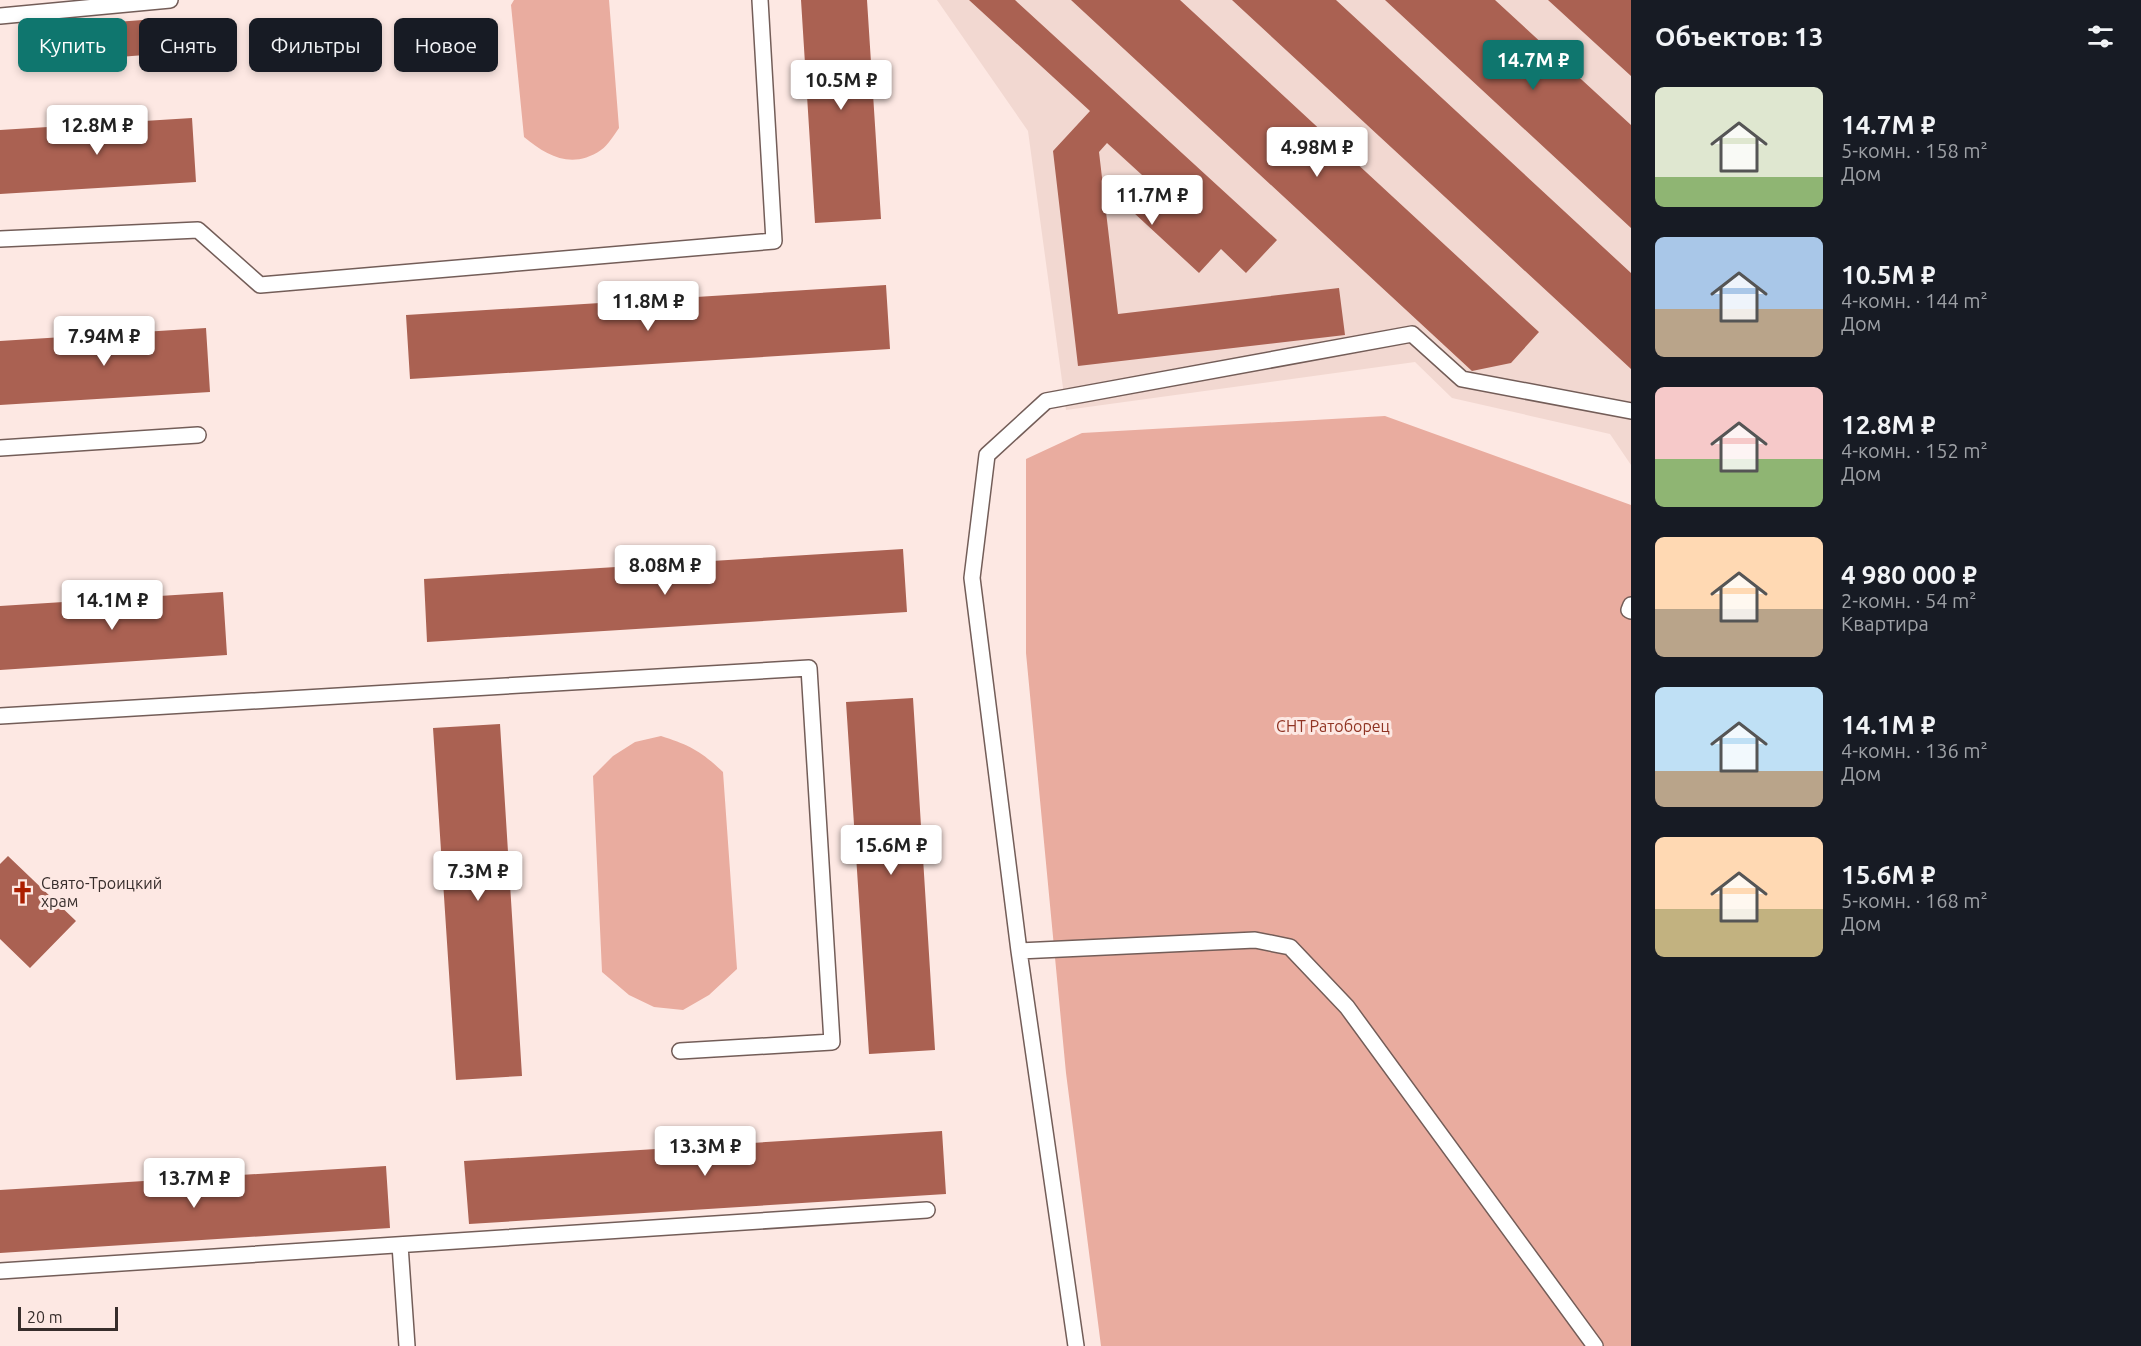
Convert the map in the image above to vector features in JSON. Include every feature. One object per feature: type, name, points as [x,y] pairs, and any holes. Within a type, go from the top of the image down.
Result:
[{"type":"lane","points":[[0,16],[171,0]]},
{"type":"lane","points":[[0,239],[198,230],[260,285],[774,241],[760,0]]},
{"type":"lane","points":[[1076,1346],[1019,951],[972,578],[987,455],[1046,401],[1413,334],[1462,379],[1631,411]]},
{"type":"lane","points":[[0,448],[198,435]]},
{"type":"lane","points":[[1631,605],[1629,610],[1631,611]]},
{"type":"lane","points":[[0,716],[809,668],[832,1042],[680,1051]]},
{"type":"lane","points":[[1019,951],[1255,940],[1290,947],[1347,1007],[1595,1346]]},
{"type":"lane","points":[[0,1271],[927,1209]]},
{"type":"lane","points":[[400,1245],[407,1346]]},
{"type":"shaded area","points":[[937,0],[1631,0],[1631,465],[1610,434],[1452,398],[1415,362],[1066,410],[1028,131]]},
{"type":"green space","points":[[514,0],[609,0],[619,128],[604,148],[590,156],[570,160],[560,158],[542,150],[524,137],[511,5]]},
{"type":"green space","name":"СНТ Ратоборец","points":[[1385,416],[1631,505],[1631,1346],[1101,1346],[1066,1073],[1026,653],[1026,459],[1082,433]]},
{"type":"green space","points":[[661,736],[694,750],[723,772],[737,969],[709,995],[683,1010],[654,1007],[629,995],[602,972],[593,776],[613,756],[635,742]]},
{"type":"building","points":[[801,0],[867,0],[881,219],[815,223]]},
{"type":"building","points":[[969,0],[1015,0],[1277,240],[1246,273],[1221,249],[1199,273],[1120,200],[1142,175],[1107,143],[1099,152],[1118,314],[1339,288],[1345,335],[1078,366],[1053,151],[1090,111]]},
{"type":"building","points":[[1071,0],[1180,0],[1539,332],[1511,363],[1472,371]]},
{"type":"building","points":[[1232,0],[1336,0],[1631,273],[1631,369]]},
{"type":"building","points":[[1385,0],[1495,0],[1631,125],[1631,228]]},
{"type":"building","points":[[1548,0],[1631,0],[1631,76]]},
{"type":"building","points":[[139,20],[139,55],[127,56],[127,21]]},
{"type":"building","points":[[192,118],[196,182],[0,194],[0,130]]},
{"type":"building","points":[[886,285],[890,349],[410,379],[406,315]]},
{"type":"building","points":[[206,328],[210,392],[0,405],[0,341]]},
{"type":"building","points":[[903,549],[907,612],[427,642],[424,579]]},
{"type":"building","points":[[223,592],[227,655],[0,670],[0,606]]},
{"type":"building","points":[[913,698],[935,1050],[869,1054],[846,702]]},
{"type":"building","points":[[500,724],[522,1076],[456,1080],[433,728]]},
{"type":"building","name":"Свято-Троицкий храм","points":[[8,856],[76,921],[30,968],[0,939],[0,864]]},
{"type":"building","points":[[942,1131],[946,1194],[469,1224],[464,1161]]},
{"type":"building","points":[[386,1166],[390,1228],[0,1253],[0,1190]]},
{"type":"place","name":"Свято-Троицкий храм","points":[[23,892]]}]
